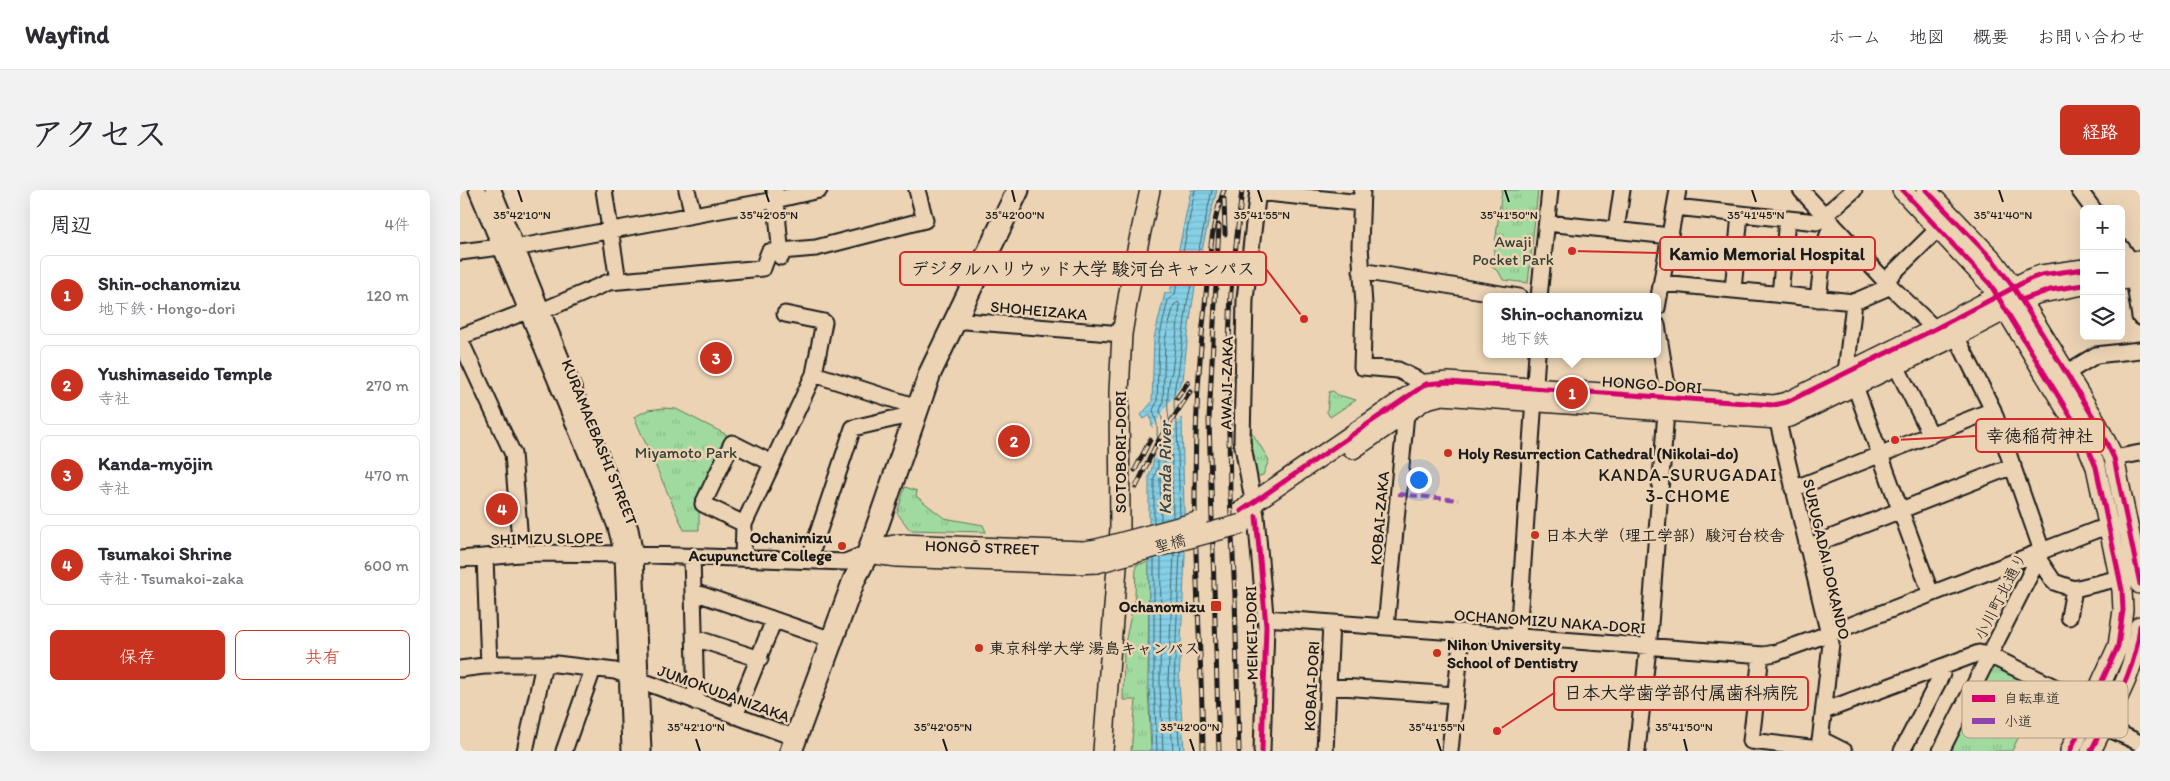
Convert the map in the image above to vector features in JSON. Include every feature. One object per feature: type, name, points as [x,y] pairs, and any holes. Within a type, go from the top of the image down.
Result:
[{"type":"highway","points":[[798,747],[832,640],[854,580],[868,553],[916,410],[936,358],[1018,190]]},
{"type":"highway","points":[[798,747],[866,585],[868,553]]},
{"type":"main road","name":"SOTOBORI-DORI","points":[[1103,751],[1120,528],[1119,392],[1122,334],[1134,263],[1150,190]]},
{"type":"main road","points":[[1902,190],[1980,272],[2010,298],[2066,373],[2095,420],[2114,458],[2129,522],[2140,584]]},
{"type":"main road","points":[[1932,192],[1994,260],[2010,298],[2085,440],[2096,467],[2120,578],[2123,610],[2118,646],[2102,681]]},
{"type":"main road","points":[[2010,298],[2041,275],[2080,270]]},
{"type":"main road","points":[[2010,298],[2080,286]]},
{"type":"main road","name":"HONGO-DORI","points":[[1850,379],[1935,329],[2010,298]]},
{"type":"main road","name":"HONGO-DORI","points":[[1248,513],[1426,384],[1440,382],[1535,394],[1775,412],[1787,402],[1850,379],[1896,366],[1956,336],[2010,298]]},
{"type":"main road","name":"HONGO-DORI","points":[[1248,513],[1426,399],[1436,396],[1535,394]]},
{"type":"main road","name":"聖橋","points":[[1097,556],[1248,513]]},
{"type":"main road","name":"HONGŌ STREET","points":[[868,553],[884,546],[900,544],[1084,551],[1097,556]]},
{"type":"main road","points":[[2124,681],[2135,654],[2140,626]]},
{"type":"main road","points":[[2070,751],[2076,738]]},
{"type":"main road","points":[[2092,751],[2098,738]]},
{"type":"street","name":"KURAMAEBASHI STREET","points":[[477,190],[500,247],[534,311],[617,494],[630,529],[629,554],[634,679],[643,751]]},
{"type":"street","name":"KURAMAEBASHI STREET","points":[[493,190],[516,248],[534,311]]},
{"type":"street","points":[[604,190],[618,282]]},
{"type":"street","points":[[687,190],[693,215]]},
{"type":"street","points":[[516,248],[693,215],[775,195],[818,190]]},
{"type":"street","points":[[521,554],[513,454],[460,338],[609,282],[762,268],[769,252],[780,254],[816,248],[925,220],[917,190]]},
{"type":"street","points":[[1539,293],[1550,190]]},
{"type":"street","points":[[1616,230],[1622,190]]},
{"type":"street","points":[[1660,293],[1678,190]]},
{"type":"street","points":[[1801,190],[1888,284],[1935,329]]},
{"type":"street","points":[[1818,299],[1829,220],[1854,190]]},
{"type":"street","points":[[2079,190],[2090,205]]},
{"type":"street","points":[[1258,191],[1362,196],[1361,272],[1364,305],[1362,367],[1398,370],[1426,384]]},
{"type":"street","name":"AWAJI-ZAKA","points":[[1248,513],[1242,441],[1245,299],[1258,191]]},
{"type":"street","points":[[775,195],[780,254]]},
{"type":"street","points":[[1675,207],[1817,222],[1829,220]]},
{"type":"street","points":[[1734,290],[1740,214]]},
{"type":"street","points":[[1780,295],[1787,218]]},
{"type":"street","points":[[1547,223],[1670,236]]},
{"type":"street","points":[[1662,283],[1854,302],[1888,284],[1939,228]]},
{"type":"street","points":[[460,252],[500,247]]},
{"type":"street","points":[[2130,267],[2140,318]]},
{"type":"street","points":[[1361,272],[1494,293]]},
{"type":"street","points":[[1854,302],[1850,379],[1881,455],[1931,594]]},
{"type":"street","points":[[743,558],[744,524],[814,374],[824,322],[785,314]]},
{"type":"street","name":"SHOHEIZAKA","points":[[953,320],[1122,334]]},
{"type":"street","name":"小川町北通り","points":[[1956,336],[1993,410],[2041,555],[1976,681]]},
{"type":"street","points":[[1637,751],[1648,646],[1667,405],[1668,386],[1661,347]]},
{"type":"street","points":[[2066,373],[2096,355],[2140,350]]},
{"type":"street","points":[[1518,636],[1537,358]]},
{"type":"street","points":[[1896,366],[1931,435]]},
{"type":"street","points":[[814,374],[916,410]]},
{"type":"street","points":[[808,560],[853,428],[916,410]]},
{"type":"street","points":[[1793,489],[1993,410]]},
{"type":"street","name":"SURUGADAI DOKANDO","points":[[1775,412],[1831,643],[1819,746]]},
{"type":"street","name":"KOBAI-ZAKA","points":[[1386,627],[1406,413]]},
{"type":"street","points":[[744,524],[703,504],[732,443],[772,463]]},
{"type":"street","points":[[2114,458],[2140,453]]},
{"type":"street","points":[[1807,547],[2013,466]]},
{"type":"street","name":"MEIKEI-DORI","points":[[1248,513],[1266,618],[1262,751]]},
{"type":"street","name":"OCHANOMIZU NAKA-DORI","points":[[1266,618],[1761,655],[1775,653],[1828,634],[1931,594],[2041,555],[2109,527],[2129,522]]},
{"type":"street","name":"SHIMIZU SLOPE","points":[[460,559],[521,554],[629,554],[845,562],[868,553]]},
{"type":"street","points":[[2041,555],[2054,582],[2074,589],[2120,578]]},
{"type":"street","points":[[692,556],[696,702]]},
{"type":"street","points":[[485,557],[489,666]]},
{"type":"street","points":[[2070,617],[2074,589]]},
{"type":"street","points":[[694,592],[832,640]]},
{"type":"street","points":[[736,716],[749,678],[760,659],[774,620]]},
{"type":"street","name":"KOBAI-DORI","points":[[1325,751],[1331,623]]},
{"type":"street","points":[[1450,751],[1462,632]]},
{"type":"street","points":[[695,638],[760,659]]},
{"type":"street","points":[[1824,711],[1979,653],[1989,655],[2042,681]]},
{"type":"street","points":[[1761,655],[1751,741],[1819,746],[1844,751]]},
{"type":"street","points":[[525,751],[544,664]]},
{"type":"street","name":"JUMOKUDANIZAKA","points":[[460,669],[544,664],[614,671],[736,716],[798,747]]},
{"type":"street","points":[[1902,751],[1942,674],[1941,667]]},
{"type":"street","points":[[564,751],[593,669]]},
{"type":"street","name":"KURAMAEBASHI STREET","points":[[630,751],[634,679]]},
{"type":"street","points":[[1328,686],[1456,695]]},
{"type":"street","name":"小川町北通り","points":[[1941,751],[1962,710]]},
{"type":"street","points":[[2128,737],[2140,743]]},
{"type":"green space","name":"Awaji Pocket Park","points":[[1502,190],[1538,190],[1528,283],[1503,280],[1499,272],[1492,267]]},
{"type":"green space","points":[[1333,391],[1338,395],[1356,400],[1330,417],[1327,412],[1329,392]]},
{"type":"green space","name":"Miyamoto Park","points":[[676,409],[731,437],[699,505],[699,530],[684,530],[634,417],[648,410]]},
{"type":"green space","points":[[1251,431],[1269,460],[1263,475],[1256,477],[1251,451]]},
{"type":"green space","points":[[905,487],[917,491],[916,496],[944,518],[983,525],[986,532],[910,530],[897,513]]},
{"type":"green space","points":[[1149,562],[1148,685],[1151,751],[1131,751],[1136,700],[1123,700],[1124,648],[1135,596],[1136,565]]},
{"type":"green space","points":[[1993,665],[2025,681],[1985,681]]},
{"type":"green space","points":[[1962,728],[1962,738],[2018,738],[2012,751],[1951,751]]},
{"type":"water","name":"Kanda River","points":[[1191,190],[1217,190],[1200,260],[1188,332],[1183,380],[1180,381],[1185,556],[1179,683],[1184,749],[1187,751],[1152,751],[1149,685],[1149,476],[1152,469],[1154,446],[1150,415],[1144,419],[1141,415],[1152,402],[1154,338],[1165,293],[1170,293]]},
{"type":"pier","points":[[1182,383],[1181,417],[1151,463],[1150,431]]},
{"type":"railway","points":[[1203,751],[1195,526],[1196,423],[1200,352],[1211,247],[1219,204],[1224,190]]},
{"type":"railway","points":[[1239,751],[1230,495],[1228,370],[1231,291],[1242,190]]},
{"type":"railway","points":[[1224,199],[1225,234]]},
{"type":"railway","points":[[1219,225],[1209,420],[1219,751]]},
{"type":"railway","points":[[1177,398],[1188,382]]},
{"type":"railway","points":[[1136,487],[1157,443],[1190,392]]},
{"type":"railway","points":[[1135,470],[1150,440]]},
{"type":"marked path","points":[[1398,494],[1458,500]]},
{"type":"cycle path","points":[[1902,190],[1990,284],[2085,440],[2096,467],[2122,590],[2123,610],[2118,646],[2102,681]]},
{"type":"cycle path","points":[[1926,190],[1993,260],[2014,288],[2095,420],[2114,458],[2140,584]]},
{"type":"cycle path","points":[[1241,511],[1426,384],[1448,382],[1774,405],[1787,402],[1935,329],[2030,279],[2041,275],[2080,270]]},
{"type":"cycle path","points":[[2021,300],[2050,290],[2080,286]]},
{"type":"cycle path","points":[[1256,516],[1266,626],[1262,751]]},
{"type":"cycle path","points":[[2125,681],[2138,643],[2140,626]]},
{"type":"cycle path","points":[[2070,751],[2076,738]]},
{"type":"cycle path","points":[[2091,751],[2098,738]]},
{"type":"place","name":"Kamio Memorial Hospital","points":[[1572,251]]},
{"type":"place","name":"デジタルハリウッド大学 駿河台キャンパス","points":[[1304,319]]},
{"type":"place","name":"Kanda-myōjin","points":[[716,358]]},
{"type":"place","name":"Shin-ochanomizu","points":[[1572,393]]},
{"type":"place","name":"幸徳稲荷神社","points":[[1895,440]]},
{"type":"place","name":"Yushimaseido Temple","points":[[1014,441]]},
{"type":"place","name":"Holy Resurrection Cathedral (Nikolai-do)","points":[[1448,453]]},
{"type":"place","name":"Tsumakoi Shrine","points":[[502,509]]},
{"type":"place","name":"日本大学（理工学部）駿河台校舎","points":[[1535,535]]},
{"type":"place","name":"Ochanimizu Acupuncture College","points":[[842,546]]},
{"type":"place","name":"Ochanomizu","points":[[1216,606]]},
{"type":"place","name":"東京科学大学 湯島キャンパス","points":[[979,648]]},
{"type":"place","name":"Nihon University School of Dentistry","points":[[1437,653]]},
{"type":"place","name":"日本大学歯学部付属歯科病院","points":[[1497,731]]},
{"type":"district","name":"KANDA-SURUGADAI 3-CHOME","points":[[1688,485]]}]
